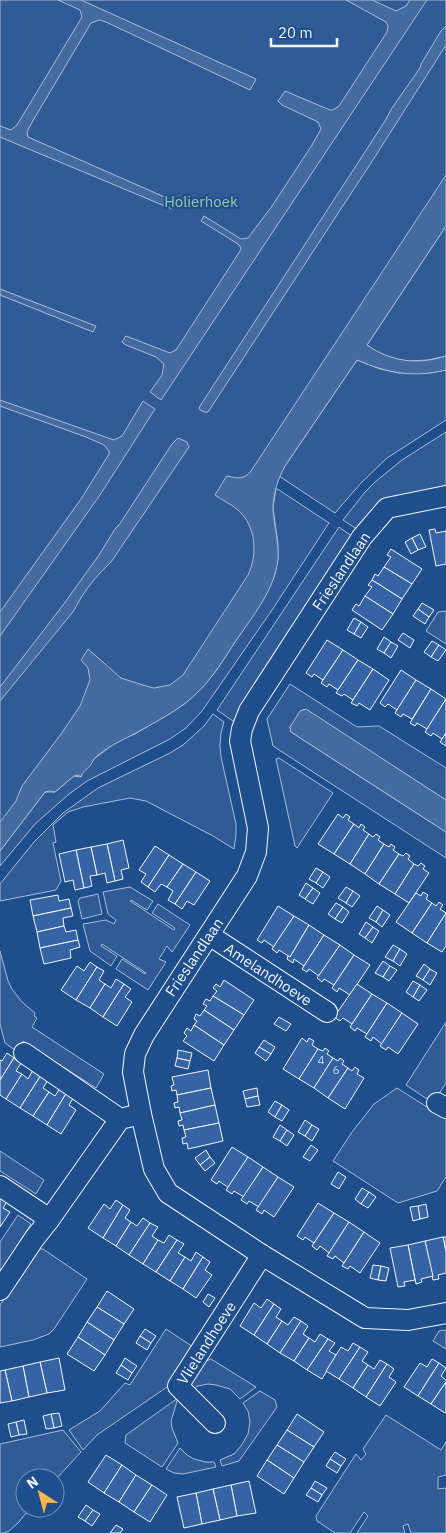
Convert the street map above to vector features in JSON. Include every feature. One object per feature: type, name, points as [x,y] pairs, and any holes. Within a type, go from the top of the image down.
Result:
[{"type":"street","name":"Frieslandlaan","points":[[446,496],[387,508],[362,537],[249,711],[242,729],[240,741],[258,828],[256,852],[247,876],[148,1027],[135,1054],[133,1072],[154,1168],[168,1193],[262,1255],[365,1318],[408,1320],[446,1313]]},
{"type":"street","name":"Amelandhoeve","points":[[209,935],[327,1012]]},
{"type":"street","points":[[24,1052],[120,1119]]},
{"type":"street","points":[[0,1290],[120,1119],[141,1114]]},
{"type":"street","points":[[0,1186],[49,1220]]},
{"type":"street","name":"Vlielandhoeve","points":[[215,1423],[178,1386],[262,1255]]},
{"type":"shaded area","name":"Holierhoek","points":[[0,0],[446,0],[446,194],[261,483],[266,575],[186,688],[46,782],[0,839]]},
{"type":"shaded area","points":[[58,0],[81,0],[256,79],[250,90],[106,22],[99,20],[91,23],[31,124],[27,132],[28,137],[176,202],[172,209],[0,137],[0,126],[11,130],[17,125],[82,17],[80,10]]},
{"type":"shaded area","points":[[346,0],[372,0],[396,11],[406,6],[410,0],[427,0],[161,400],[150,392],[162,375],[164,364],[156,357],[122,342],[126,336],[170,353],[176,350],[241,248],[238,244],[201,221],[204,216],[241,239],[248,238],[272,206],[312,145],[321,129],[318,122],[282,105],[278,101],[285,91],[330,110],[339,106],[387,32],[388,26],[386,22]]},
{"type":"shaded area","points":[[446,26],[446,45],[371,163],[208,412],[199,409],[392,108],[420,68],[441,31]]},
{"type":"shaded area","points":[[446,175],[446,226],[367,345],[386,355],[405,360],[436,359],[446,356],[446,370],[422,374],[400,373],[357,360],[282,471],[273,503],[278,559],[272,582],[255,613],[214,674],[199,691],[177,709],[98,755],[81,777],[78,775],[74,776],[55,792],[45,792],[0,851],[0,822],[16,801],[22,786],[80,706],[90,680],[88,668],[81,660],[88,649],[121,678],[146,686],[154,688],[170,685],[183,675],[248,575],[253,558],[254,541],[249,524],[238,510],[215,495],[226,477],[241,478],[251,471]]},
{"type":"shaded area","points":[[446,226],[446,356],[428,360],[408,361],[379,353],[367,345]]},
{"type":"shaded area","points":[[0,289],[96,326],[93,332],[0,295]]},
{"type":"shaded area","points":[[357,360],[380,369],[399,373],[430,373],[446,370],[446,420],[387,458],[361,483],[335,513],[279,476]]},
{"type":"shaded area","points":[[0,400],[114,440],[122,436],[143,401],[155,409],[100,495],[0,636],[0,612],[81,499],[109,454],[109,451],[104,445],[86,437],[0,406]]},
{"type":"shaded area","points":[[446,432],[446,488],[358,530],[343,520],[375,482],[402,460]]},
{"type":"shaded area","points":[[178,438],[187,442],[189,447],[111,562],[92,583],[72,613],[0,701],[0,687],[99,555],[172,444]]},
{"type":"shaded area","points":[[276,488],[329,523],[202,711],[186,728],[170,739],[87,781],[69,794],[35,824],[0,866],[0,851],[45,792],[55,792],[74,776],[81,777],[82,773],[94,759],[119,740],[135,734],[183,705],[199,691],[216,671],[266,595],[275,574],[278,559],[273,508]]},
{"type":"shaded area","points":[[339,527],[353,537],[236,722],[233,721],[217,710]]},
{"type":"shaded area","points":[[446,611],[446,644],[426,631],[438,612]]},
{"type":"shaded area","points":[[290,684],[357,727],[379,726],[446,768],[446,800],[306,710],[290,727],[291,732],[446,832],[446,858],[273,746],[267,719]]},
{"type":"shaded area","points":[[306,709],[446,800],[446,832],[291,732],[290,727],[300,711]]},
{"type":"shaded area","points":[[213,714],[224,722],[220,745],[236,824],[234,849],[146,801],[130,798],[83,807],[68,812],[53,825],[56,842],[53,843],[61,881],[56,890],[0,901],[0,884],[34,842],[63,813],[98,788],[183,745],[204,726]]},
{"type":"shaded area","points":[[279,758],[333,793],[297,848],[276,759]]},
{"type":"shaded area","points":[[130,887],[153,901],[147,910],[130,901],[174,930],[175,928],[152,913],[158,904],[190,925],[172,952],[167,946],[159,959],[166,962],[148,990],[116,969],[122,959],[146,973],[102,944],[101,946],[117,956],[111,966],[90,951],[83,924],[106,920],[114,924],[116,920],[108,914],[103,892]]},
{"type":"shaded area","points":[[98,894],[102,914],[82,919],[78,901],[80,898]]},
{"type":"shaded area","points":[[0,951],[12,989],[22,1002],[35,1013],[34,1016],[37,1018],[32,1027],[104,1074],[96,1088],[23,1041],[16,1051],[5,1043],[0,1024]]},
{"type":"shaded area","points":[[446,1022],[446,1083],[433,1103],[406,1085]]},
{"type":"shaded area","points":[[397,1088],[446,1119],[446,1177],[437,1191],[398,1203],[333,1161],[352,1132],[374,1104]]},
{"type":"shaded area","points":[[0,1151],[44,1180],[36,1194],[0,1171]]},
{"type":"shaded area","points":[[18,1215],[31,1224],[0,1273],[0,1242]]},
{"type":"shaded area","points":[[43,1249],[87,1279],[49,1334],[33,1340],[0,1347],[0,1305],[35,1251]]},
{"type":"shaded area","points":[[166,1329],[193,1347],[167,1387],[97,1435],[83,1450],[69,1430],[100,1411],[125,1383],[130,1385]]},
{"type":"shaded area","points":[[446,1330],[446,1349],[433,1341],[439,1331]]},
{"type":"shaded area","points":[[211,1359],[256,1387],[240,1399],[230,1389],[216,1385],[198,1386],[191,1390],[188,1387],[206,1361]]},
{"type":"shaded area","points":[[260,1391],[275,1400],[277,1407],[239,1461],[222,1466],[220,1460],[234,1454],[248,1434],[250,1422],[248,1411],[243,1403]]},
{"type":"shaded area","points":[[178,1398],[171,1421],[178,1443],[162,1467],[125,1443],[126,1435]]},
{"type":"shaded area","points":[[386,1415],[441,1450],[446,1442],[446,1475],[438,1477],[438,1489],[446,1488],[446,1533],[411,1533],[408,1524],[403,1526],[405,1533],[357,1533],[368,1516],[364,1512],[350,1533],[335,1533],[317,1521],[316,1516],[356,1454],[361,1460],[366,1454],[363,1449]]},
{"type":"shaded area","points":[[63,1430],[81,1452],[65,1469],[15,1468],[15,1518],[22,1518],[9,1531],[4,1533],[0,1533],[0,1444]]},
{"type":"shaded area","points":[[180,1448],[194,1459],[214,1462],[216,1467],[183,1474],[174,1473],[166,1469]]},
{"type":"building","points":[[435,529],[436,533],[446,531],[446,564],[436,566],[429,530]]},
{"type":"building","points":[[420,534],[426,547],[418,550],[412,538]]},
{"type":"building","points":[[412,538],[418,550],[411,554],[405,542]]},
{"type":"building","points":[[391,549],[422,569],[412,584],[384,567],[391,557],[387,555]]},
{"type":"building","points":[[384,567],[412,584],[402,599],[372,580],[375,574],[378,576]]},
{"type":"building","points":[[372,580],[402,599],[393,614],[365,596],[372,587],[368,585]]},
{"type":"building","points":[[365,596],[393,614],[382,630],[352,610],[356,604],[359,606]]},
{"type":"building","points":[[422,603],[434,610],[429,617],[418,609]]},
{"type":"building","points":[[418,609],[429,617],[425,624],[413,616]]},
{"type":"building","points":[[354,618],[361,622],[354,634],[347,630]]},
{"type":"building","points":[[361,622],[368,627],[361,638],[354,634]]},
{"type":"building","points":[[403,633],[414,640],[410,648],[398,640]]},
{"type":"building","points":[[384,637],[391,642],[384,653],[377,649]]},
{"type":"building","points":[[327,640],[343,650],[323,680],[314,674],[312,677],[306,673]]},
{"type":"building","points":[[432,641],[439,645],[431,657],[424,652]]},
{"type":"building","points":[[391,642],[398,646],[391,658],[384,653]]},
{"type":"building","points":[[439,645],[446,650],[438,661],[431,657]]},
{"type":"building","points":[[343,650],[358,660],[338,690],[329,684],[327,687],[321,683]]},
{"type":"building","points":[[358,660],[373,669],[353,700],[344,694],[342,696],[336,693]]},
{"type":"building","points":[[373,669],[389,680],[370,710],[359,703],[357,706],[351,703]]},
{"type":"building","points":[[401,670],[416,680],[397,710],[388,704],[385,707],[380,703]]},
{"type":"building","points":[[416,680],[431,689],[412,719],[403,714],[401,717],[395,713]]},
{"type":"building","points":[[431,689],[446,699],[427,729],[417,723],[415,726],[410,723]]},
{"type":"building","points":[[446,699],[446,733],[442,739],[433,733],[431,736],[425,732]]},
{"type":"building","points":[[446,733],[446,746],[440,742]]},
{"type":"building","points":[[338,814],[343,818],[346,814],[350,817],[348,820],[354,824],[334,854],[318,844]]},
{"type":"building","points":[[354,824],[359,828],[361,824],[365,827],[363,830],[369,834],[350,864],[334,854]]},
{"type":"building","points":[[369,834],[373,837],[376,834],[380,837],[378,840],[384,844],[365,874],[350,864]]},
{"type":"building","points":[[123,840],[129,868],[121,870],[123,879],[115,881],[107,844]]},
{"type":"building","points":[[107,844],[115,881],[107,883],[105,873],[97,875],[91,847]]},
{"type":"building","points":[[384,844],[389,847],[391,844],[395,847],[393,850],[399,854],[379,884],[365,874]]},
{"type":"building","points":[[155,846],[169,855],[148,887],[141,882],[146,874],[139,870]]},
{"type":"building","points":[[91,847],[97,875],[90,876],[92,886],[84,888],[76,850]]},
{"type":"building","points":[[76,850],[84,888],[75,890],[73,880],[65,882],[59,854]]},
{"type":"building","points":[[406,853],[410,856],[408,859],[414,864],[395,894],[379,884],[399,854],[403,856]]},
{"type":"building","points":[[169,855],[183,864],[167,887],[161,884],[155,892],[148,887]]},
{"type":"building","points":[[421,863],[425,866],[423,869],[429,873],[409,903],[395,894],[414,864],[418,866]]},
{"type":"building","points":[[183,864],[196,872],[175,904],[168,900],[173,891],[167,887]]},
{"type":"building","points":[[316,868],[323,872],[316,883],[309,879]]},
{"type":"building","points":[[196,872],[210,881],[194,905],[187,901],[182,909],[175,904]]},
{"type":"building","points":[[323,872],[330,877],[323,888],[316,883]]},
{"type":"building","points":[[306,883],[313,888],[305,899],[299,895]]},
{"type":"building","points":[[346,887],[353,891],[346,903],[338,898]]},
{"type":"building","points":[[313,888],[320,893],[313,904],[305,899]]},
{"type":"building","points":[[353,891],[360,896],[352,907],[346,903]]},
{"type":"building","points":[[423,892],[428,895],[426,899],[432,903],[412,933],[396,922],[416,893],[421,896]]},
{"type":"building","points":[[58,895],[59,901],[69,899],[71,908],[33,916],[30,900]]},
{"type":"building","points":[[439,902],[443,905],[440,909],[446,913],[427,943],[412,933],[432,903],[436,906]]},
{"type":"building","points":[[336,903],[343,907],[335,919],[328,914]]},
{"type":"building","points":[[278,906],[294,916],[274,947],[264,940],[262,943],[257,940]]},
{"type":"building","points":[[377,906],[383,910],[376,922],[369,918]]},
{"type":"building","points":[[343,907],[349,912],[342,923],[335,919]]},
{"type":"building","points":[[71,908],[73,916],[63,918],[64,926],[37,932],[33,916]]},
{"type":"building","points":[[383,910],[390,915],[382,927],[376,922]]},
{"type":"building","points":[[446,913],[446,946],[442,952],[427,943]]},
{"type":"building","points":[[294,916],[309,925],[290,957],[279,950],[277,953],[272,949]]},
{"type":"building","points":[[366,922],[373,927],[365,938],[359,934]]},
{"type":"building","points":[[309,925],[324,935],[304,966],[294,959],[293,963],[287,959]]},
{"type":"building","points":[[64,926],[66,932],[76,930],[78,940],[40,948],[37,932]]},
{"type":"building","points":[[373,927],[379,931],[372,943],[365,938]]},
{"type":"building","points":[[324,935],[340,945],[319,976],[309,969],[307,972],[302,969]]},
{"type":"building","points":[[78,940],[80,947],[70,950],[71,958],[44,964],[40,948]]},
{"type":"building","points":[[340,945],[354,955],[334,985],[324,979],[322,982],[317,978]]},
{"type":"building","points":[[393,945],[400,949],[393,961],[385,957]]},
{"type":"building","points":[[400,949],[407,954],[400,966],[393,961]]},
{"type":"building","points":[[354,955],[370,965],[350,995],[339,988],[337,992],[332,988]]},
{"type":"building","points":[[383,961],[390,966],[383,977],[375,973]]},
{"type":"building","points":[[90,962],[97,967],[76,1000],[61,990],[77,966],[84,971]]},
{"type":"building","points":[[424,964],[430,969],[423,980],[416,976]]},
{"type":"building","points":[[390,966],[397,970],[389,981],[383,977]]},
{"type":"building","points":[[97,967],[104,971],[99,980],[105,984],[90,1008],[76,1000]]},
{"type":"building","points":[[430,969],[437,973],[430,985],[423,980]]},
{"type":"building","points":[[116,979],[124,984],[103,1017],[90,1008],[105,984],[111,988]]},
{"type":"building","points":[[224,980],[254,1000],[244,1015],[213,996],[217,991],[213,988],[216,984],[220,987]]},
{"type":"building","points":[[413,981],[420,985],[413,997],[406,992]]},
{"type":"building","points":[[124,984],[131,989],[125,997],[132,1002],[117,1026],[103,1017]]},
{"type":"building","points":[[357,984],[372,994],[352,1024],[343,1018],[340,1021],[334,1017]]},
{"type":"building","points":[[420,985],[427,990],[419,1001],[413,997]]},
{"type":"building","points":[[372,994],[387,1003],[367,1034],[357,1028],[355,1031],[350,1027]]},
{"type":"building","points":[[213,996],[244,1015],[234,1030],[204,1010],[207,1006],[203,1004],[206,999],[210,1001]]},
{"type":"building","points":[[387,1003],[402,1013],[382,1044],[373,1037],[371,1041],[365,1037]]},
{"type":"building","points":[[204,1010],[234,1030],[224,1045],[194,1025],[197,1021],[194,1019],[196,1014],[200,1016]]},
{"type":"building","points":[[402,1013],[418,1024],[398,1054],[388,1047],[386,1050],[380,1046]]},
{"type":"building","points":[[279,1017],[291,1024],[286,1031],[274,1024]]},
{"type":"building","points":[[194,1025],[224,1045],[214,1061],[183,1041],[187,1036],[184,1033],[187,1028],[191,1031]]},
{"type":"building","points":[[302,1038],[307,1042],[309,1038],[314,1041],[312,1045],[318,1049],[299,1079],[283,1069]]},
{"type":"building","points":[[264,1040],[275,1047],[271,1054],[259,1047]]},
{"type":"building","points":[[259,1047],[271,1054],[266,1061],[255,1053]]},
{"type":"building","points":[[325,1048],[329,1051],[327,1054],[333,1058],[314,1088],[299,1079],[318,1049],[323,1051]]},
{"type":"building","points":[[178,1050],[192,1053],[190,1061],[177,1058]]},
{"type":"building","points":[[7,1053],[14,1058],[0,1080],[0,1060],[2,1061]]},
{"type":"building","points":[[14,1058],[21,1063],[16,1071],[22,1074],[6,1099],[0,1095],[0,1080]]},
{"type":"building","points":[[177,1058],[190,1061],[188,1069],[175,1066]]},
{"type":"building","points":[[333,1058],[338,1061],[340,1058],[344,1061],[342,1064],[348,1068],[328,1098],[314,1088]]},
{"type":"building","points":[[355,1067],[359,1070],[357,1074],[364,1078],[345,1109],[328,1098],[348,1068],[352,1071]]},
{"type":"building","points":[[33,1070],[41,1075],[20,1108],[6,1099],[22,1074],[28,1079]]},
{"type":"building","points":[[208,1070],[211,1088],[177,1095],[176,1090],[172,1091],[171,1086],[174,1085],[172,1077]]},
{"type":"building","points":[[41,1075],[48,1080],[43,1088],[49,1092],[33,1116],[20,1108]]},
{"type":"building","points":[[60,1088],[67,1092],[47,1125],[33,1116],[49,1092],[55,1096]]},
{"type":"building","points":[[211,1088],[215,1105],[180,1113],[179,1107],[175,1108],[174,1103],[178,1102],[177,1095]]},
{"type":"building","points":[[257,1088],[258,1096],[245,1099],[243,1091]]},
{"type":"building","points":[[67,1092],[74,1097],[69,1105],[76,1110],[61,1134],[47,1125]]},
{"type":"building","points":[[258,1096],[260,1105],[247,1107],[245,1099]]},
{"type":"building","points":[[275,1101],[282,1105],[275,1117],[268,1112]]},
{"type":"building","points":[[215,1105],[219,1123],[184,1130],[183,1125],[179,1126],[178,1121],[182,1120],[180,1113]]},
{"type":"building","points":[[282,1105],[289,1110],[282,1121],[275,1117]]},
{"type":"building","points":[[305,1120],[312,1125],[305,1136],[298,1132]]},
{"type":"building","points":[[219,1123],[223,1141],[188,1149],[187,1143],[183,1144],[182,1138],[186,1137],[184,1130]]},
{"type":"building","points":[[280,1125],[287,1130],[280,1141],[273,1137]]},
{"type":"building","points":[[312,1125],[319,1129],[312,1141],[305,1136]]},
{"type":"building","points":[[287,1130],[294,1135],[287,1146],[280,1141]]},
{"type":"building","points":[[311,1145],[318,1150],[310,1161],[303,1157]]},
{"type":"building","points":[[232,1147],[248,1157],[229,1188],[219,1181],[217,1184],[211,1180]]},
{"type":"building","points":[[206,1150],[210,1157],[200,1165],[195,1158]]},
{"type":"building","points":[[210,1157],[215,1163],[205,1171],[200,1165]]},
{"type":"building","points":[[248,1157],[263,1167],[244,1197],[234,1191],[232,1194],[226,1190]]},
{"type":"building","points":[[263,1167],[278,1177],[259,1207],[249,1201],[247,1204],[241,1200]]},
{"type":"building","points":[[338,1172],[346,1177],[339,1189],[331,1184]]},
{"type":"building","points":[[278,1177],[294,1187],[274,1217],[264,1210],[262,1214],[256,1210]]},
{"type":"building","points":[[362,1188],[369,1192],[361,1204],[355,1199]]},
{"type":"building","points":[[369,1192],[376,1197],[368,1208],[361,1204]]},
{"type":"building","points":[[2,1195],[8,1200],[3,1208],[10,1212],[0,1227],[0,1198]]},
{"type":"building","points":[[116,1200],[123,1205],[103,1238],[88,1228],[104,1204],[110,1209]]},
{"type":"building","points":[[318,1203],[334,1213],[314,1243],[305,1237],[303,1240],[297,1236]]},
{"type":"building","points":[[426,1204],[428,1217],[420,1219],[418,1206]]},
{"type":"building","points":[[123,1205],[130,1210],[125,1218],[131,1222],[116,1246],[103,1238]]},
{"type":"building","points":[[418,1206],[420,1219],[413,1221],[410,1207]]},
{"type":"building","points":[[334,1213],[349,1222],[329,1253],[320,1246],[317,1250],[312,1246]]},
{"type":"building","points":[[143,1218],[150,1223],[129,1255],[116,1246],[131,1222],[137,1226]]},
{"type":"building","points":[[349,1222],[364,1232],[344,1263],[335,1256],[333,1259],[327,1256]]},
{"type":"building","points":[[150,1223],[158,1227],[152,1236],[158,1240],[143,1264],[129,1255]]},
{"type":"building","points":[[364,1232],[380,1243],[360,1273],[350,1266],[348,1269],[342,1266]]},
{"type":"building","points":[[169,1235],[177,1240],[156,1272],[143,1264],[158,1240],[164,1243]]},
{"type":"building","points":[[443,1237],[446,1237],[446,1252]]},
{"type":"building","points":[[443,1237],[446,1252],[446,1273],[438,1275],[439,1279],[433,1280],[425,1241]]},
{"type":"building","points":[[177,1240],[184,1244],[178,1253],[185,1257],[170,1281],[156,1272]]},
{"type":"building","points":[[425,1241],[433,1276],[421,1279],[422,1282],[416,1284],[408,1245]]},
{"type":"building","points":[[408,1245],[415,1280],[404,1282],[405,1286],[398,1287],[390,1248]]},
{"type":"building","points":[[196,1252],[203,1257],[183,1289],[170,1281],[185,1257],[191,1261]]},
{"type":"building","points":[[203,1257],[210,1262],[205,1270],[212,1275],[196,1298],[183,1289]]},
{"type":"building","points":[[373,1265],[381,1266],[378,1280],[370,1278]]},
{"type":"building","points":[[381,1266],[389,1268],[386,1281],[378,1280]]},
{"type":"building","points":[[107,1291],[134,1309],[124,1324],[97,1307]]},
{"type":"building","points":[[208,1294],[215,1298],[209,1307],[203,1302]]},
{"type":"building","points":[[267,1299],[274,1304],[254,1335],[240,1326],[254,1303],[261,1308]]},
{"type":"building","points":[[274,1304],[281,1309],[276,1317],[282,1321],[267,1344],[254,1335]]},
{"type":"building","points":[[97,1307],[124,1324],[114,1340],[87,1322]]},
{"type":"building","points":[[294,1317],[301,1321],[280,1353],[267,1344],[282,1321],[288,1325]]},
{"type":"building","points":[[301,1321],[308,1326],[303,1334],[309,1338],[294,1361],[280,1353]]},
{"type":"building","points":[[87,1322],[114,1340],[105,1355],[78,1337]]},
{"type":"building","points":[[145,1329],[156,1336],[151,1343],[140,1336]]},
{"type":"building","points":[[320,1334],[328,1339],[307,1370],[294,1361],[309,1338],[315,1342]]},
{"type":"building","points":[[140,1336],[151,1343],[147,1350],[136,1343]]},
{"type":"building","points":[[78,1337],[105,1355],[94,1371],[67,1354]]},
{"type":"building","points":[[328,1339],[335,1343],[329,1351],[336,1355],[322,1379],[307,1370]]},
{"type":"building","points":[[353,1343],[360,1347],[339,1379],[326,1371],[341,1347],[348,1351]]},
{"type":"building","points":[[360,1347],[368,1352],[362,1361],[368,1365],[353,1388],[339,1379]]},
{"type":"building","points":[[59,1358],[65,1390],[47,1393],[40,1362]]},
{"type":"building","points":[[125,1358],[137,1366],[132,1373],[121,1365]]},
{"type":"building","points":[[432,1359],[439,1363],[418,1396],[404,1387],[420,1363],[427,1367]]},
{"type":"building","points":[[380,1360],[387,1364],[366,1397],[353,1388],[368,1365],[374,1369]]},
{"type":"building","points":[[40,1362],[47,1393],[29,1397],[23,1366]]},
{"type":"building","points":[[439,1363],[446,1368],[441,1376],[446,1382],[431,1404],[418,1396]]},
{"type":"building","points":[[387,1364],[394,1369],[389,1377],[396,1382],[380,1406],[366,1397]]},
{"type":"building","points":[[121,1365],[132,1373],[128,1380],[116,1373]]},
{"type":"building","points":[[23,1366],[29,1397],[12,1401],[5,1370]]},
{"type":"building","points":[[5,1370],[12,1401],[0,1403],[0,1371]]},
{"type":"building","points":[[446,1382],[446,1412],[445,1413],[431,1404]]},
{"type":"building","points":[[59,1413],[62,1426],[54,1428],[51,1414]]},
{"type":"building","points":[[51,1414],[54,1428],[46,1429],[43,1416]]},
{"type":"building","points":[[297,1414],[324,1432],[314,1447],[287,1430]]},
{"type":"building","points":[[24,1420],[27,1434],[19,1435],[16,1422]]},
{"type":"building","points":[[16,1422],[19,1435],[11,1437],[8,1424]]},
{"type":"building","points":[[287,1430],[314,1447],[304,1462],[277,1445]]},
{"type":"building","points":[[277,1445],[304,1462],[294,1478],[267,1460]]},
{"type":"building","points":[[335,1452],[346,1459],[341,1466],[330,1459]]},
{"type":"building","points":[[106,1455],[122,1465],[104,1493],[88,1482]]},
{"type":"building","points":[[330,1459],[341,1466],[337,1473],[326,1466]]},
{"type":"building","points":[[267,1460],[294,1478],[284,1494],[257,1476]]},
{"type":"building","points":[[122,1465],[136,1475],[119,1502],[104,1493]]},
{"type":"building","points":[[136,1475],[152,1485],[134,1512],[119,1502]]},
{"type":"building","points":[[249,1481],[256,1513],[237,1516],[231,1485]]},
{"type":"building","points":[[315,1481],[327,1488],[322,1495],[311,1488]]},
{"type":"building","points":[[152,1485],[167,1495],[150,1522],[134,1512]]},
{"type":"building","points":[[231,1485],[237,1516],[220,1520],[213,1489]]},
{"type":"building","points":[[311,1488],[322,1495],[318,1502],[306,1495]]},
{"type":"building","points":[[213,1489],[220,1520],[202,1524],[196,1493]]},
{"type":"building","points":[[196,1493],[202,1524],[184,1528],[177,1497]]},
{"type":"building","points":[[86,1505],[93,1510],[85,1521],[78,1517]]},
{"type":"building","points":[[93,1510],[100,1514],[92,1526],[85,1521]]},
{"type":"building","points":[[116,1525],[123,1529],[120,1533],[110,1533]]}]
